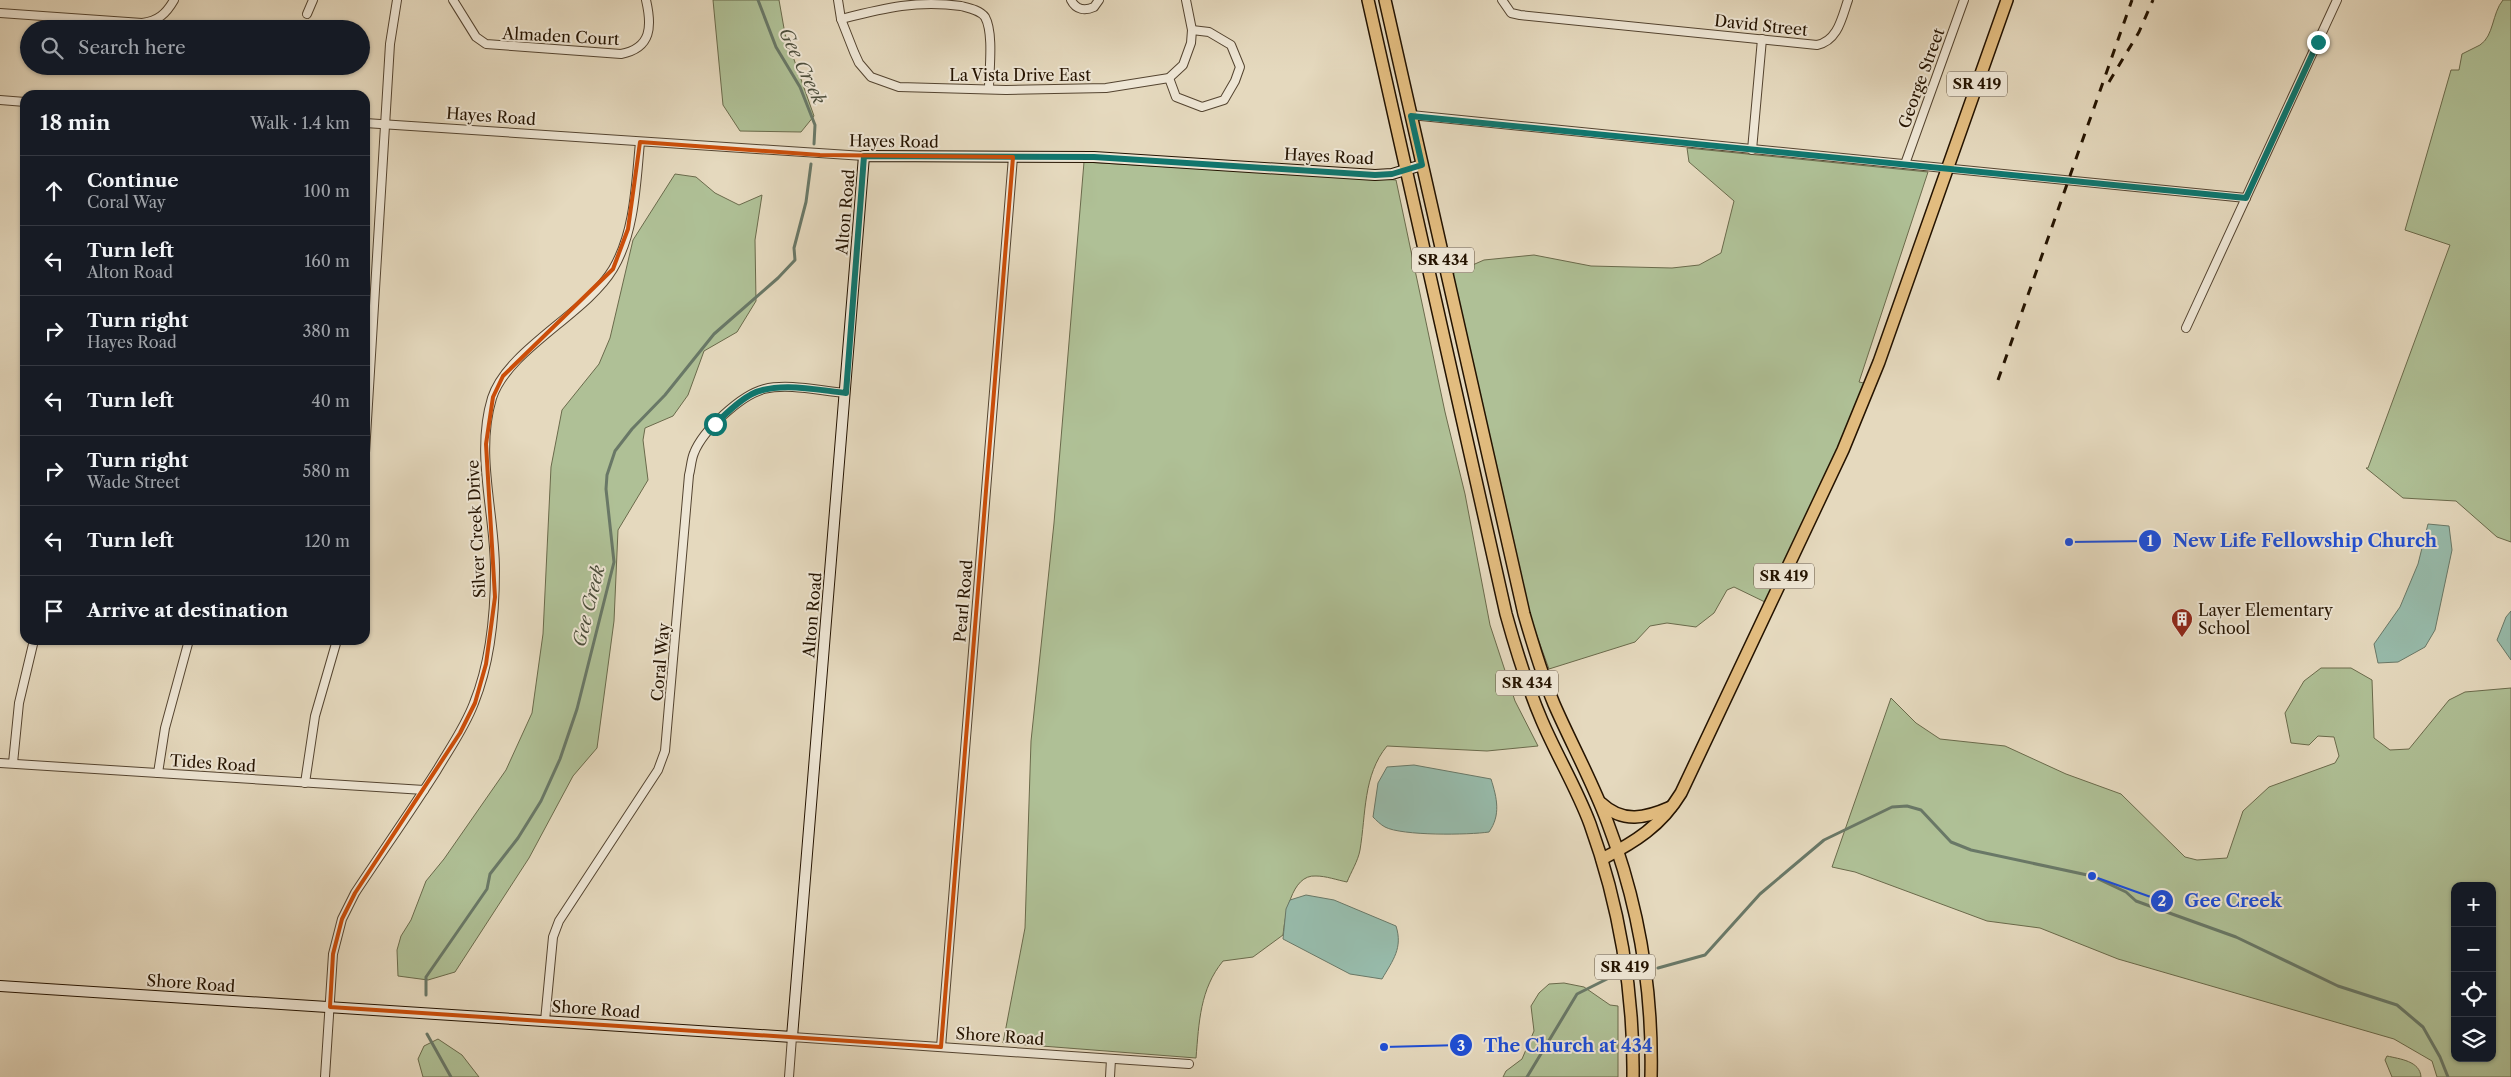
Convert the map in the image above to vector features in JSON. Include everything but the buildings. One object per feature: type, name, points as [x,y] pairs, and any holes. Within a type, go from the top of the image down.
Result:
[{"type":"main road","name":"SR 434","points":[[1368,0],[1479,499],[1516,650],[1543,722],[1589,822],[1602,859]]},
{"type":"main road","name":"SR 434","points":[[1385,0],[1503,523],[1534,648],[1554,703],[1599,800],[1617,851]]},
{"type":"main road","name":"SR 419","points":[[1633,1077],[1633,1033],[1627,978],[1615,911],[1602,859],[1653,830],[1673,807],[1839,460],[1879,362],[2007,0]]},
{"type":"main road","points":[[1479,499],[1491,516],[1503,523]]},
{"type":"main road","points":[[1599,800],[1616,814],[1638,818],[1673,807]]},
{"type":"main road","name":"SR 419","points":[[1617,851],[1630,891],[1642,950],[1649,1005],[1652,1077]]},
{"type":"street","points":[[153,20],[160,18],[168,11],[174,0]]},
{"type":"street","points":[[307,14],[313,0]]},
{"type":"street","points":[[370,375],[390,44],[397,0]]},
{"type":"street","name":"Almaden Court","points":[[453,0],[468,27],[476,37],[486,44],[621,54],[632,52],[641,44],[648,33],[650,19],[646,0]]},
{"type":"street","name":"La Vista Drive East","points":[[838,0],[841,19],[859,63],[871,76],[899,87],[989,89],[1106,88],[1169,78]]},
{"type":"street","points":[[841,19],[916,0],[939,0],[974,9],[984,15],[989,28],[989,89]]},
{"type":"street","points":[[1071,0],[1077,8],[1083,10],[1094,7],[1099,0]]},
{"type":"street","points":[[1186,0],[1192,30],[1192,43],[1183,66],[1169,78],[1176,97],[1202,107],[1224,100],[1236,81],[1240,67],[1231,45],[1209,32],[1192,30]]},
{"type":"street","name":"David Street","points":[[1502,0],[1511,13],[1520,15],[1824,44],[1838,30],[1848,0]]},
{"type":"street","name":"George Street","points":[[1905,164],[1964,0]]},
{"type":"street","points":[[2186,328],[2337,0]]},
{"type":"street","points":[[0,13],[99,20]]},
{"type":"street","points":[[1752,150],[1762,39]]},
{"type":"street","points":[[0,100],[20,102]]},
{"type":"street","points":[[1411,116],[2246,198]]},
{"type":"street","name":"Hayes Road","points":[[370,123],[864,156],[1094,157],[1375,175],[1405,171],[1422,165]]},
{"type":"street","name":"Silver Creek Drive","points":[[325,1077],[333,954],[342,919],[355,893],[460,733],[474,703],[486,664],[493,628],[495,558],[486,478],[486,444],[493,396],[503,376],[598,288],[613,269],[628,229],[640,142]]},
{"type":"street","name":"Alton Road","points":[[789,1077],[864,156]]},
{"type":"street","name":"Pearl Road","points":[[941,1048],[1013,157]]},
{"type":"street","name":"Coral Way","points":[[545,1021],[553,937],[559,921],[658,770],[666,750],[689,475],[694,453],[703,437],[715,424],[751,394],[766,389],[784,388],[846,393]]},
{"type":"street","points":[[12,763],[19,703],[33,645]]},
{"type":"street","points":[[158,773],[165,728],[187,645]]},
{"type":"street","points":[[305,783],[315,716],[336,645]]},
{"type":"street","name":"Tides Road","points":[[0,763],[424,790]]},
{"type":"street","name":"Shore Road","points":[[0,986],[1189,1064]]},
{"type":"street","points":[[1110,1077],[1111,1059]]},
{"type":"highlighted area","points":[[640,142],[820,155],[1013,157],[941,1047],[330,1007],[333,954],[342,919],[355,893],[460,733],[475,703],[486,664],[495,597],[486,444],[493,397],[503,376],[613,269],[628,229]]},
{"type":"shaded area","points":[[713,0],[779,0],[785,34],[814,116],[801,132],[740,131],[723,105]]},
{"type":"shaded area","points":[[2503,0],[2511,0],[2511,542],[2497,537],[2456,501],[2403,498],[2366,468],[2368,468],[2450,245],[2405,230],[2451,70],[2459,70],[2462,54],[2485,41],[2491,30],[2499,5]]},
{"type":"shaded area","points":[[1687,148],[1928,172],[1859,382],[1864,383],[1833,459],[1765,602],[1734,587],[1727,590],[1714,613],[1696,627],[1667,623],[1650,626],[1635,642],[1549,669],[1533,625],[1525,595],[1452,274],[1484,260],[1534,255],[1591,266],[1672,268],[1699,265],[1721,253],[1734,201],[1689,162]]},
{"type":"shaded area","points":[[1084,162],[1396,180],[1445,412],[1465,494],[1490,625],[1515,701],[1538,746],[1487,751],[1387,746],[1379,757],[1369,782],[1360,850],[1347,882],[1320,876],[1307,877],[1295,889],[1291,898],[1285,918],[1283,935],[1253,957],[1223,961],[1215,972],[1205,995],[1200,1019],[1196,1058],[1003,1043],[1025,928],[1031,741],[1054,523]]},
{"type":"shaded area","points":[[675,174],[696,177],[715,193],[739,205],[762,195],[755,240],[756,301],[737,332],[704,351],[688,395],[673,416],[645,428],[643,440],[648,480],[618,530],[614,621],[597,748],[573,776],[529,858],[455,972],[428,980],[398,976],[397,950],[401,936],[411,920],[426,881],[444,859],[506,770],[532,713],[543,634],[551,467],[562,410],[599,364],[610,338],[633,240]]},
{"type":"shaded area","points":[[2428,524],[2449,526],[2452,550],[2435,630],[2425,647],[2398,662],[2378,663],[2374,644],[2400,607],[2418,564]]},
{"type":"shaded area","points":[[2511,611],[2511,660],[2497,640],[2506,617]]},
{"type":"shaded area","points":[[2321,668],[2351,668],[2372,680],[2374,738],[2390,750],[2409,749],[2449,700],[2465,692],[2511,688],[2511,1077],[2437,1077],[2432,1061],[2394,1039],[2118,959],[2040,928],[1987,921],[1855,872],[1832,867],[1891,698],[1916,723],[1940,739],[2005,746],[2066,774],[2121,794],[2185,857],[2197,860],[2227,858],[2243,811],[2269,787],[2335,763],[2339,756],[2334,737],[2318,736],[2309,745],[2291,743],[2285,713],[2304,681]]},
{"type":"shaded area","points":[[1414,765],[1491,779],[1497,806],[1493,826],[1489,832],[1452,834],[1406,832],[1385,827],[1373,817],[1378,783],[1387,767]]},
{"type":"shaded area","points":[[1306,895],[1334,900],[1396,926],[1398,947],[1382,979],[1350,974],[1283,939],[1286,909],[1290,900]]},
{"type":"shaded area","points":[[1564,983],[1584,987],[1610,1005],[1618,1006],[1618,1077],[1503,1077],[1506,1071],[1522,1059],[1534,1031],[1531,1006],[1539,993],[1549,984]]},
{"type":"shaded area","points":[[438,1039],[462,1055],[479,1077],[423,1077],[418,1059],[424,1046]]},
{"type":"shaded area","points":[[2387,1056],[2413,1064],[2417,1067],[2421,1077],[2392,1077],[2385,1060]]},
{"type":"waterway","name":"Gee Creek","points":[[758,0],[776,47],[800,87],[815,125],[814,144]]},
{"type":"waterway","name":"Gee Creek","points":[[426,995],[426,977],[487,889],[490,874],[518,838],[541,801],[560,759],[577,709],[614,562],[606,489],[607,475],[615,451],[632,429],[665,395],[714,334],[778,278],[795,260],[794,248],[806,202],[811,164]]},
{"type":"waterway","name":"Gee Creek","points":[[1658,968],[1705,955],[1760,894],[1824,840],[1892,807],[1907,806],[1921,810],[1951,842],[1971,850],[2092,876],[2126,892],[2136,901],[2236,937],[2338,986],[2397,1005],[2423,1027],[2440,1057],[2448,1077]]},
{"type":"waterway","name":"Gee Creek","points":[[1527,1077],[1577,994],[1611,977]]},
{"type":"waterway","name":"Gee Creek","points":[[427,1034],[451,1077]]},
{"type":"railway","points":[[1998,380],[2132,0]]},
{"type":"railway","points":[[2109,82],[2139,32],[2153,0]]},
{"type":"place","name":"New Life Fellowship Church","points":[[2069,542]]},
{"type":"place","name":"Layer Elementary School","points":[[2182,638]]},
{"type":"place","name":"Gee Creek","points":[[2092,876]]},
{"type":"place","name":"The Church at 434","points":[[1384,1047]]},
{"type":"route","points":[[715,424],[751,394],[766,389],[784,388],[846,393],[864,156],[1094,157],[1375,175],[1392,174],[1422,165],[1411,116],[2246,198],[2318,42]]}]
